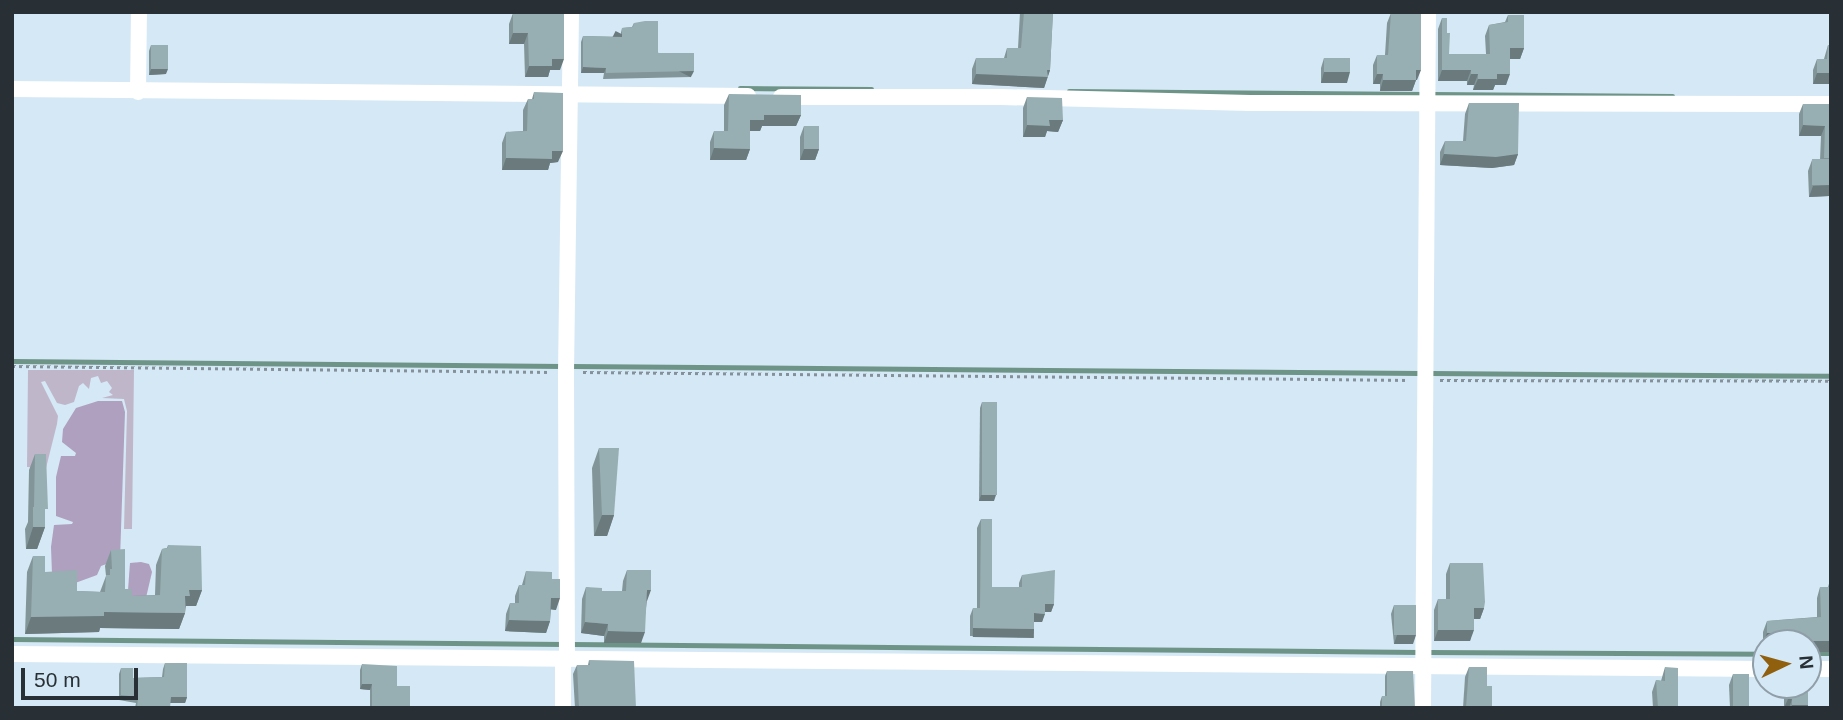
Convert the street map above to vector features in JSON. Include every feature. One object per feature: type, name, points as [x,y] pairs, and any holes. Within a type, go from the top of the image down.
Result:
[{"type":"street","points":[[139,12],[139,86]]},
{"type":"street","points":[[563,708],[566,652],[566,372],[571,12]]},
{"type":"street","points":[[1423,708],[1427,12]]},
{"type":"street","points":[[12,89],[139,86],[571,94],[1427,97],[1831,104]]},
{"type":"street","points":[[12,654],[566,652],[1424,667],[1752,669]]},
{"type":"path","points":[[12,366],[1425,380],[1831,381]]},
{"type":"shaded area","points":[[28,370],[134,370],[132,529],[124,529],[127,411],[124,399],[102,398],[113,395],[109,392],[112,388],[107,381],[101,383],[98,376],[91,378],[89,389],[83,383],[79,386],[74,402],[65,405],[57,403],[45,381],[41,382],[58,416],[57,424],[46,468],[27,467]]},
{"type":"shaded area","points":[[98,401],[122,401],[125,412],[120,559],[101,566],[97,575],[67,586],[52,574],[51,547],[54,525],[73,522],[56,516],[56,477],[61,456],[75,456],[76,453],[62,442],[63,429],[76,408]]},
{"type":"shaded area","points":[[130,563],[149,564],[152,572],[145,602],[127,604]]},
{"type":"building","points":[[564,12],[564,59],[552,59],[552,66],[529,66],[528,33],[513,33],[513,13]]},
{"type":"building","points":[[1024,12],[1053,12],[1048,77],[976,74],[976,58],[1007,58],[1007,48],[1021,48]]},
{"type":"building","points":[[1421,12],[1421,70],[1416,70],[1416,80],[1383,80],[1383,74],[1377,74],[1377,55],[1388,55],[1391,13]]},
{"type":"building","points":[[1508,15],[1524,15],[1524,48],[1510,48],[1510,74],[1497,74],[1497,79],[1478,79],[1478,74],[1471,74],[1471,70],[1442,70],[1442,18],[1447,18],[1447,33],[1450,33],[1449,54],[1490,54],[1489,25],[1508,22]]},
{"type":"building","points":[[658,21],[658,53],[694,53],[694,71],[606,73],[606,68],[583,67],[583,36],[622,37],[622,28],[633,27],[634,23]]},
{"type":"building","points":[[151,45],[168,45],[168,69],[151,69]]},
{"type":"building","points":[[1828,45],[1831,45],[1831,73],[1817,73],[1817,59],[1827,59]]},
{"type":"building","points":[[1324,58],[1350,58],[1350,72],[1324,72]]},
{"type":"building","points":[[534,92],[563,93],[563,151],[552,151],[552,159],[506,158],[506,132],[527,131],[528,99],[534,99]]},
{"type":"building","points":[[729,94],[801,95],[801,115],[764,115],[764,120],[750,120],[750,149],[714,148],[714,131],[728,131]]},
{"type":"building","points":[[1027,97],[1062,98],[1063,120],[1049,120],[1050,126],[1027,125]]},
{"type":"building","points":[[1469,103],[1519,103],[1518,154],[1496,157],[1444,154],[1445,141],[1466,141]]},
{"type":"building","points":[[1803,104],[1831,104],[1831,158],[1824,158],[1825,126],[1803,125]]},
{"type":"building","points":[[804,126],[819,126],[819,149],[804,149]]},
{"type":"building","points":[[1812,159],[1831,159],[1831,185],[1812,185]]},
{"type":"building","points":[[982,402],[997,402],[997,495],[982,495]]},
{"type":"building","points":[[599,448],[619,448],[614,515],[602,515]]},
{"type":"building","points":[[35,454],[46,454],[48,509],[34,507]]},
{"type":"building","points":[[33,507],[45,507],[45,527],[33,527]]},
{"type":"building","points":[[981,519],[992,519],[992,587],[1022,587],[1022,575],[1055,570],[1054,604],[1045,604],[1045,614],[1034,613],[1034,629],[973,628],[973,608],[980,608]]},
{"type":"building","points":[[168,545],[201,546],[202,590],[189,590],[190,596],[185,596],[185,613],[104,612],[104,616],[31,617],[33,556],[45,556],[45,572],[77,570],[77,591],[105,592],[106,575],[110,575],[112,569],[111,550],[125,549],[125,589],[132,589],[132,596],[160,595],[162,549],[168,548]]},
{"type":"building","points":[[1450,563],[1483,563],[1485,602],[1484,608],[1474,608],[1474,630],[1438,630],[1438,599],[1450,599]]},
{"type":"building","points":[[627,570],[651,570],[645,632],[608,631],[608,624],[585,622],[586,587],[602,588],[602,591],[626,591]]},
{"type":"building","points":[[526,571],[552,572],[552,579],[560,579],[560,598],[551,598],[550,621],[509,620],[510,603],[519,603],[519,585],[525,585]]},
{"type":"building","points":[[1820,587],[1831,587],[1831,641],[1822,641],[1822,629],[1767,629],[1767,621],[1821,617]]},
{"type":"building","points":[[1394,605],[1416,605],[1416,635],[1394,635]]},
{"type":"building","points":[[589,660],[634,661],[636,708],[579,708],[577,665],[590,665]]},
{"type":"building","points":[[165,663],[187,663],[187,697],[171,697],[170,708],[137,708],[138,697],[121,695],[121,668],[133,668],[133,678],[164,677]]},
{"type":"building","points":[[362,664],[397,666],[397,686],[410,686],[410,708],[372,708],[372,684],[362,684]]},
{"type":"building","points":[[1469,667],[1487,667],[1487,686],[1492,686],[1492,708],[1466,708]]},
{"type":"building","points":[[1665,667],[1678,668],[1678,708],[1658,708],[1656,680],[1665,681]]},
{"type":"building","points":[[1387,671],[1413,671],[1415,708],[1382,708],[1382,696],[1387,696]]},
{"type":"building","points":[[1733,674],[1749,674],[1749,708],[1733,708]]},
{"type":"building","points":[[1792,699],[1808,699],[1808,705],[1792,705]]},
{"type":"waterway","points":[[740,88],[871,89]]},
{"type":"waterway","points":[[1069,91],[1424,94]]},
{"type":"waterway","points":[[1433,94],[1672,96]]},
{"type":"waterway","points":[[12,361],[561,366]]},
{"type":"waterway","points":[[571,366],[1419,373]]},
{"type":"waterway","points":[[1431,373],[1831,376]]},
{"type":"waterway","points":[[12,639],[563,644]]},
{"type":"waterway","points":[[572,644],[1418,652]]},
{"type":"waterway","points":[[1428,652],[1752,654]]},
{"type":"waterway","points":[[1822,654],[1831,654]]}]
